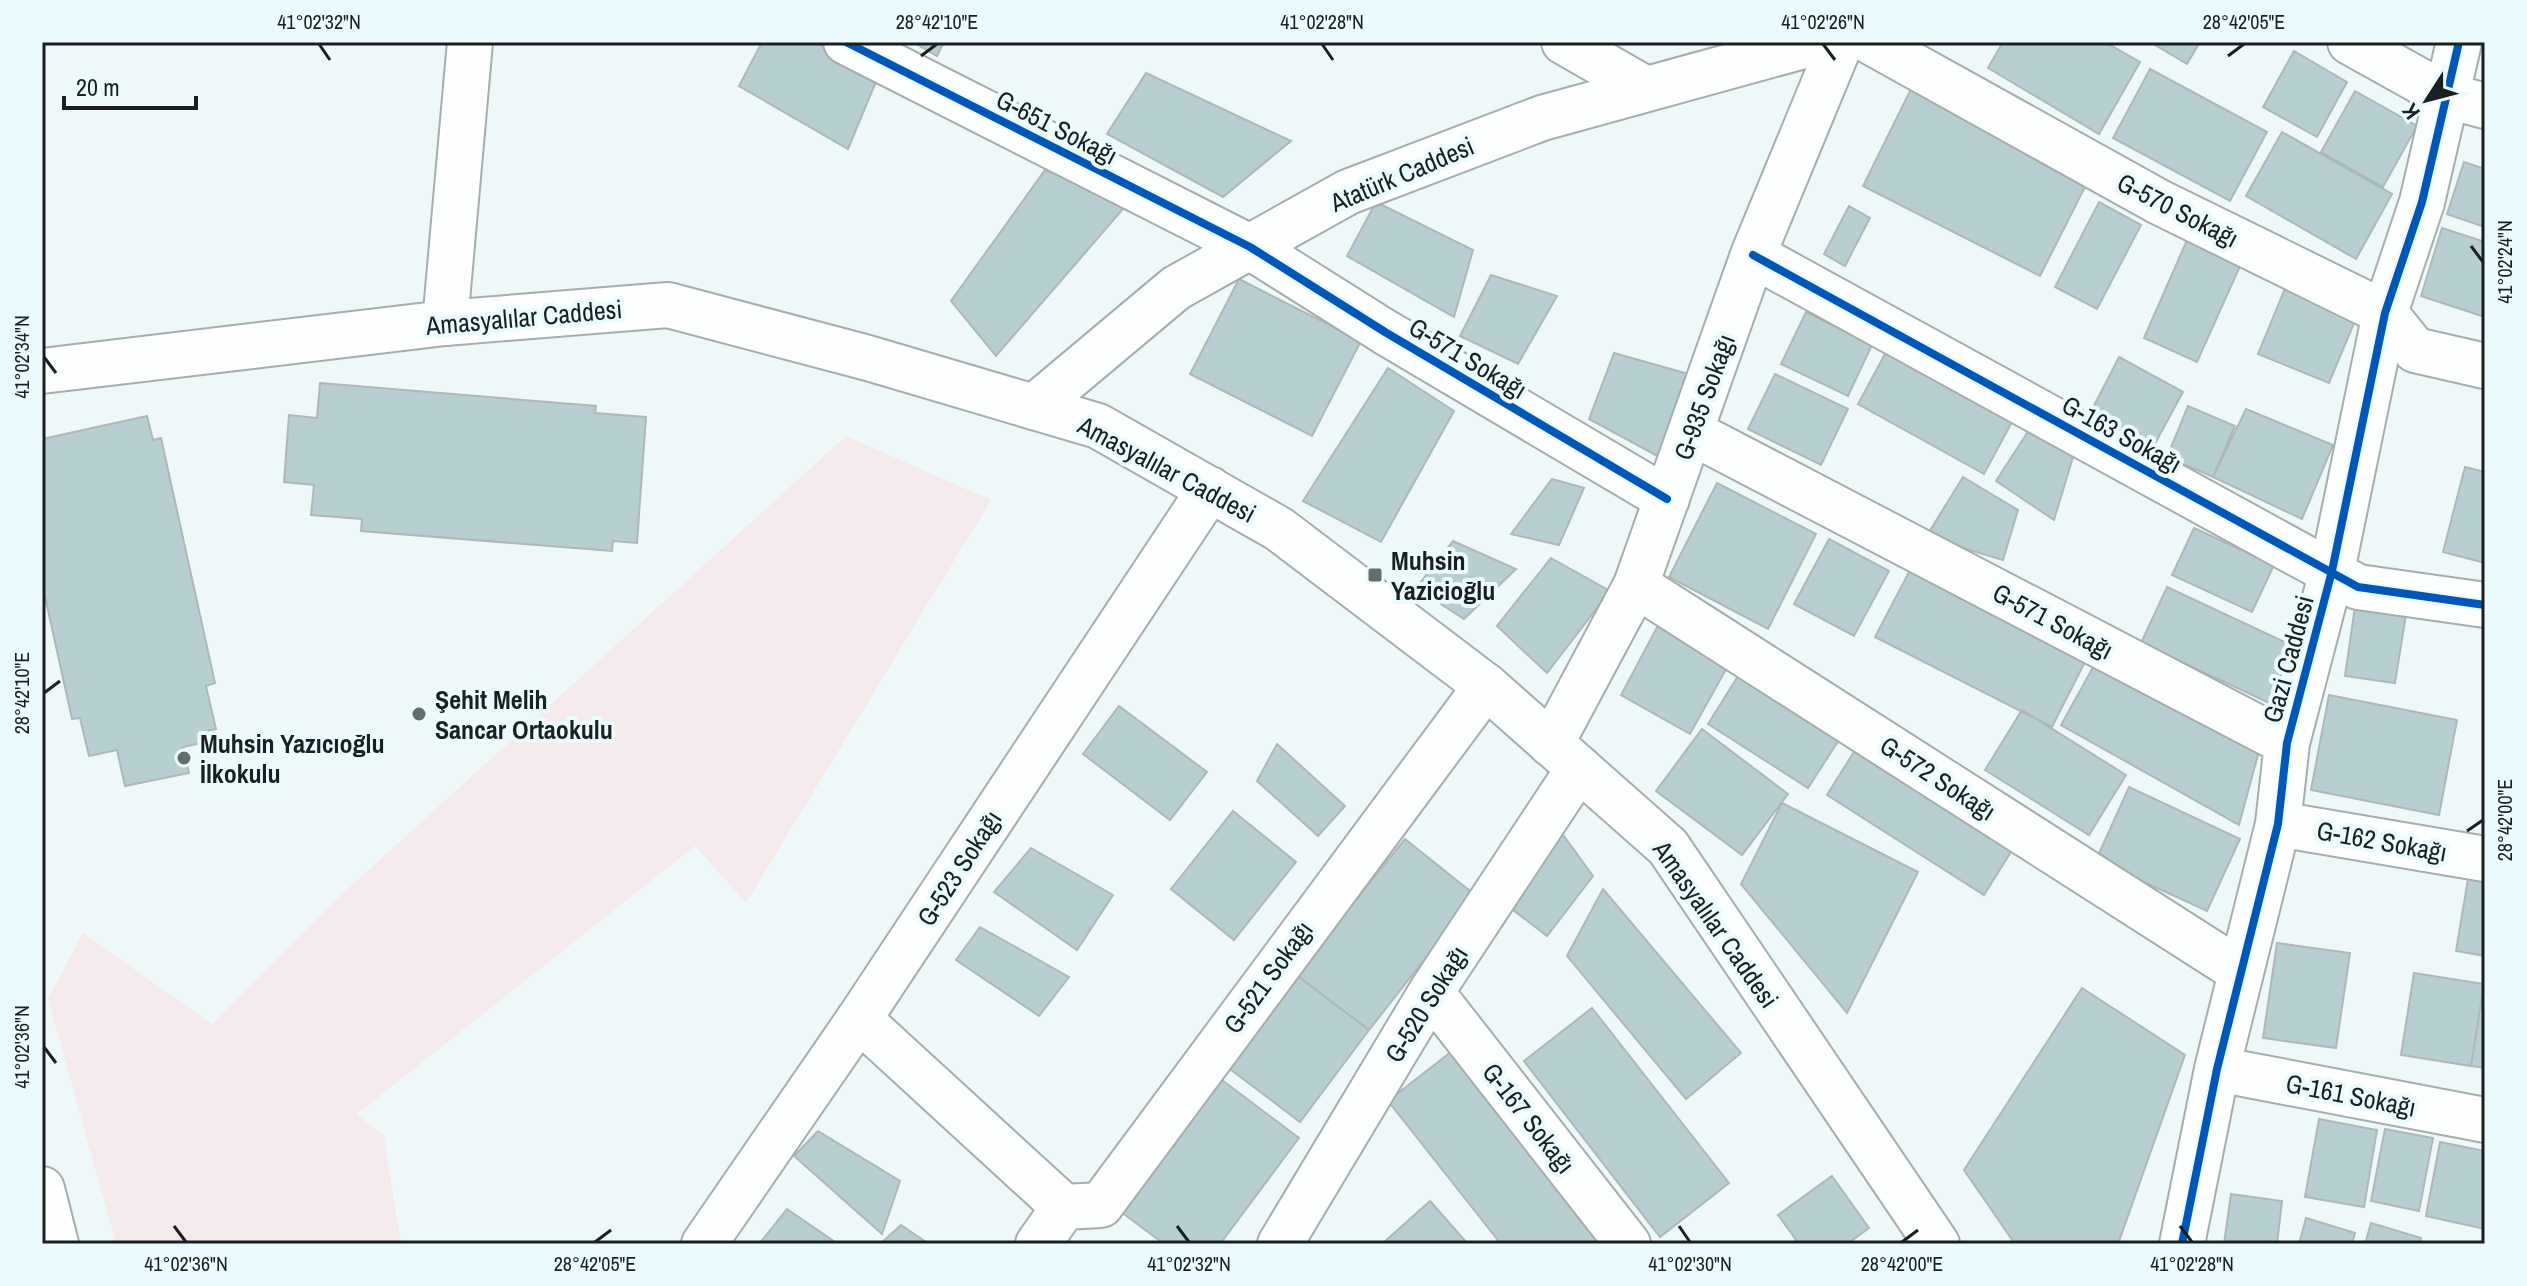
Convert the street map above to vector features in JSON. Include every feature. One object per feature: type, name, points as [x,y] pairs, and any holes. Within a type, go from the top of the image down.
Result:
[{"type":"street","points":[[445,323],[470,42]]},
{"type":"street","name":"G-651 Sokağı","points":[[846,42],[1250,247]]},
{"type":"street","points":[[1564,42],[1646,89]]},
{"type":"street","name":"Atatürk Caddesi","points":[[1034,407],[1176,288],[1348,192],[1542,118],[1818,42]]},
{"type":"street","name":"G-935 Sokağı","points":[[1565,756],[1636,585],[1753,255],[1841,42]]},
{"type":"street","name":"G-570 Sokağı","points":[[1871,42],[2159,202],[2385,313],[2415,350],[2485,366]]},
{"type":"street","points":[[2350,42],[2465,101]]},
{"type":"street","name":"Gazi Caddesi","points":[[2182,1244],[2217,1069],[2278,824],[2287,743],[2332,571],[2385,313],[2422,202],[2465,101],[2459,42]]},
{"type":"street","name":"G-571 Sokağı","points":[[1250,247],[1385,332],[1667,499]]},
{"type":"street","name":"G-163 Sokağı","points":[[1753,255],[2358,587],[2485,605]]},
{"type":"street","name":"Amasyalılar Caddesi","points":[[42,371],[445,323],[668,305],[1098,426],[1279,529],[1486,686],[1668,847],[1937,1244]]},
{"type":"street","name":"G-571 Sokağı","points":[[1691,432],[2287,743]]},
{"type":"street","name":"G-523 Sokağı","points":[[704,1244],[859,1019],[1210,489]]},
{"type":"street","name":"G-572 Sokağı","points":[[1636,585],[2240,971]]},
{"type":"street","name":"G-521 Sokağı","points":[[1064,1207],[1101,1205],[1486,686]]},
{"type":"street","name":"G-520 Sokağı","points":[[1294,1236],[1565,756]]},
{"type":"street","name":"G-162 Sokağı","points":[[2278,824],[2485,859]]},
{"type":"street","name":"G-167 Sokağı","points":[[1431,992],[1628,1244]]},
{"type":"street","points":[[859,1019],[1064,1207],[1038,1244]]},
{"type":"street","name":"G-161 Sokağı","points":[[2217,1069],[2485,1120]]},
{"type":"street","points":[[42,1189],[56,1244]]},
{"type":"shaded area","points":[[846,436],[991,500],[746,903],[695,846],[357,1114],[384,1136],[401,1244],[116,1244],[48,999],[83,933],[212,1024],[340,896]]},
{"type":"building","points":[[762,42],[814,42],[880,72],[848,149],[739,86]]},
{"type":"building","points":[[913,42],[944,42],[937,56]]},
{"type":"building","points":[[2003,42],[2105,42],[2140,62],[2099,134],[1988,68]]},
{"type":"building","points":[[2150,42],[2200,42],[2187,64]]},
{"type":"building","points":[[2294,51],[2347,82],[2317,137],[2263,107]]},
{"type":"building","points":[[2150,69],[2267,132],[2230,201],[2113,138]]},
{"type":"building","points":[[1146,73],[1291,141],[1223,197],[1107,134]]},
{"type":"building","points":[[1911,89],[2089,179],[2040,276],[1863,186]]},
{"type":"building","points":[[2355,91],[2417,126],[2383,187],[2321,152]]},
{"type":"building","points":[[2282,132],[2392,194],[2356,259],[2246,196]]},
{"type":"building","points":[[2464,162],[2485,169],[2485,227],[2447,214]]},
{"type":"building","points":[[1045,170],[1129,202],[996,356],[951,301]]},
{"type":"building","points":[[1376,202],[1473,250],[1454,317],[1347,256]]},
{"type":"building","points":[[2099,202],[2141,225],[2097,309],[2055,287]]},
{"type":"building","points":[[1849,206],[1870,218],[1845,266],[1824,254]]},
{"type":"building","points":[[2442,228],[2485,242],[2485,317],[2421,296]]},
{"type":"building","points":[[2187,240],[2241,264],[2197,362],[2144,338]]},
{"type":"building","points":[[1491,275],[1557,296],[1518,364],[1460,336]]},
{"type":"building","points":[[1239,279],[1361,341],[1312,436],[1190,374]]},
{"type":"building","points":[[2286,286],[2357,316],[2329,383],[2258,354]]},
{"type":"building","points":[[1806,312],[1872,345],[1848,396],[1781,364]]},
{"type":"building","points":[[1886,352],[2012,422],[1984,474],[1858,404]]},
{"type":"building","points":[[1614,353],[1699,377],[1659,457],[1589,419]]},
{"type":"building","points":[[2119,357],[2183,392],[2150,453],[2087,419]]},
{"type":"building","points":[[1388,368],[1454,411],[1381,542],[1303,501]]},
{"type":"building","points":[[1775,374],[1848,409],[1821,465],[1748,429]]},
{"type":"building","points":[[320,383],[596,406],[595,413],[646,417],[637,543],[613,541],[612,551],[361,531],[362,519],[311,515],[314,485],[284,482],[289,415],[317,418]]},
{"type":"building","points":[[2188,406],[2235,426],[2213,477],[2167,457]]},
{"type":"building","points":[[2246,409],[2333,445],[2302,519],[2213,477]]},
{"type":"building","points":[[147,416],[153,440],[161,438],[215,683],[206,686],[216,729],[208,731],[211,741],[183,747],[189,773],[125,786],[117,750],[89,756],[80,718],[72,719],[42,583],[42,439]]},
{"type":"building","points":[[2029,430],[2077,444],[2054,520],[1996,481]]},
{"type":"building","points":[[2465,467],[2485,472],[2485,563],[2443,552]]},
{"type":"building","points":[[1963,477],[2018,510],[2003,560],[1926,537]]},
{"type":"building","points":[[1552,479],[1584,488],[1559,545],[1511,534]]},
{"type":"building","points":[[1717,483],[1816,534],[1768,629],[1669,577]]},
{"type":"building","points":[[2194,528],[2274,565],[2252,612],[2172,575]]},
{"type":"building","points":[[1829,539],[1889,571],[1854,636],[1794,604]]},
{"type":"building","points":[[1453,541],[1516,569],[1464,619],[1416,588]]},
{"type":"building","points":[[1551,558],[1610,591],[1547,673],[1497,626]]},
{"type":"building","points":[[1910,570],[2086,660],[2052,727],[1875,637]]},
{"type":"building","points":[[2167,587],[2295,647],[2269,703],[2141,643]]},
{"type":"building","points":[[2356,600],[2407,608],[2395,683],[2345,676]]},
{"type":"building","points":[[1663,616],[1734,655],[1690,734],[1621,695]]},
{"type":"building","points":[[2097,660],[2259,751],[2239,825],[2061,725]]},
{"type":"building","points":[[1745,665],[1846,729],[1808,788],[1708,724]]},
{"type":"building","points":[[2329,695],[2457,720],[2439,815],[2311,790]]},
{"type":"building","points":[[1119,706],[1207,772],[1170,820],[1083,754]]},
{"type":"building","points":[[2022,710],[2126,775],[2089,835],[1985,770]]},
{"type":"building","points":[[1702,729],[1788,794],[1742,855],[1656,791]]},
{"type":"building","points":[[1277,744],[1345,806],[1318,836],[1257,781]]},
{"type":"building","points":[[1857,747],[2014,847],[1984,895],[1827,795]]},
{"type":"building","points":[[2129,787],[2240,839],[2207,911],[2096,860]]},
{"type":"building","points":[[1782,803],[1918,872],[1847,1013],[1741,884]]},
{"type":"building","points":[[1233,811],[1296,862],[1234,940],[1171,889]]},
{"type":"building","points":[[1561,832],[1593,876],[1547,936],[1504,903]]},
{"type":"building","points":[[1405,839],[1475,895],[1369,1030],[1295,974]]},
{"type":"building","points":[[1031,848],[1113,895],[1077,950],[994,892]]},
{"type":"building","points":[[2470,867],[2485,870],[2485,956],[2456,951]]},
{"type":"building","points":[[1603,889],[1741,1053],[1686,1099],[1567,956]]},
{"type":"building","points":[[980,927],[1069,977],[1039,1016],[956,960]]},
{"type":"building","points":[[2277,943],[2350,953],[2336,1048],[2263,1038]]},
{"type":"building","points":[[2414,973],[2484,984],[2471,1066],[2401,1055]]},
{"type":"building","points":[[1295,974],[1369,1030],[1300,1122],[1226,1066]]},
{"type":"building","points":[[2485,984],[2485,1068],[2471,1066]]},
{"type":"building","points":[[2082,988],[2185,1055],[2118,1244],[2015,1244],[1964,1170]]},
{"type":"building","points":[[1592,1008],[1729,1183],[1660,1237],[1524,1061]]},
{"type":"building","points":[[1451,1052],[1601,1244],[1501,1244],[1388,1101]]},
{"type":"building","points":[[1218,1077],[1299,1138],[1220,1244],[1164,1244],[1120,1211]]},
{"type":"building","points":[[2319,1119],[2377,1130],[2364,1207],[2305,1197]]},
{"type":"building","points":[[2385,1129],[2433,1138],[2419,1211],[2371,1201]]},
{"type":"building","points":[[818,1131],[900,1181],[882,1234],[794,1156]]},
{"type":"building","points":[[2440,1142],[2485,1151],[2485,1229],[2426,1216]]},
{"type":"building","points":[[1832,1176],[1869,1228],[1847,1244],[1799,1244],[1778,1215]]},
{"type":"building","points":[[2231,1194],[2282,1201],[2277,1244],[2224,1244]]},
{"type":"building","points":[[1430,1201],[1468,1244],[1382,1244]]},
{"type":"building","points":[[787,1209],[838,1244],[759,1244]]},
{"type":"building","points":[[2306,1218],[2355,1233],[2352,1244],[2299,1244]]},
{"type":"building","points":[[2371,1223],[2421,1238],[2420,1244],[2365,1244]]},
{"type":"building","points":[[901,1225],[929,1244],[880,1244]]},
{"type":"cycle path","points":[[846,42],[1250,247],[1385,332],[1667,499]]},
{"type":"cycle path","points":[[2182,1244],[2217,1069],[2278,824],[2287,743],[2332,571],[2385,313],[2422,202],[2459,42]]},
{"type":"cycle path","points":[[1753,255],[2358,587],[2485,605]]},
{"type":"place","name":"Muhsin Yazicioğlu","points":[[1375,575]]},
{"type":"place","name":"Şehit Melih Sancar Ortaokulu","points":[[419,714]]},
{"type":"place","name":"Muhsin Yazıcıoğlu İlkokulu","points":[[184,758]]}]
